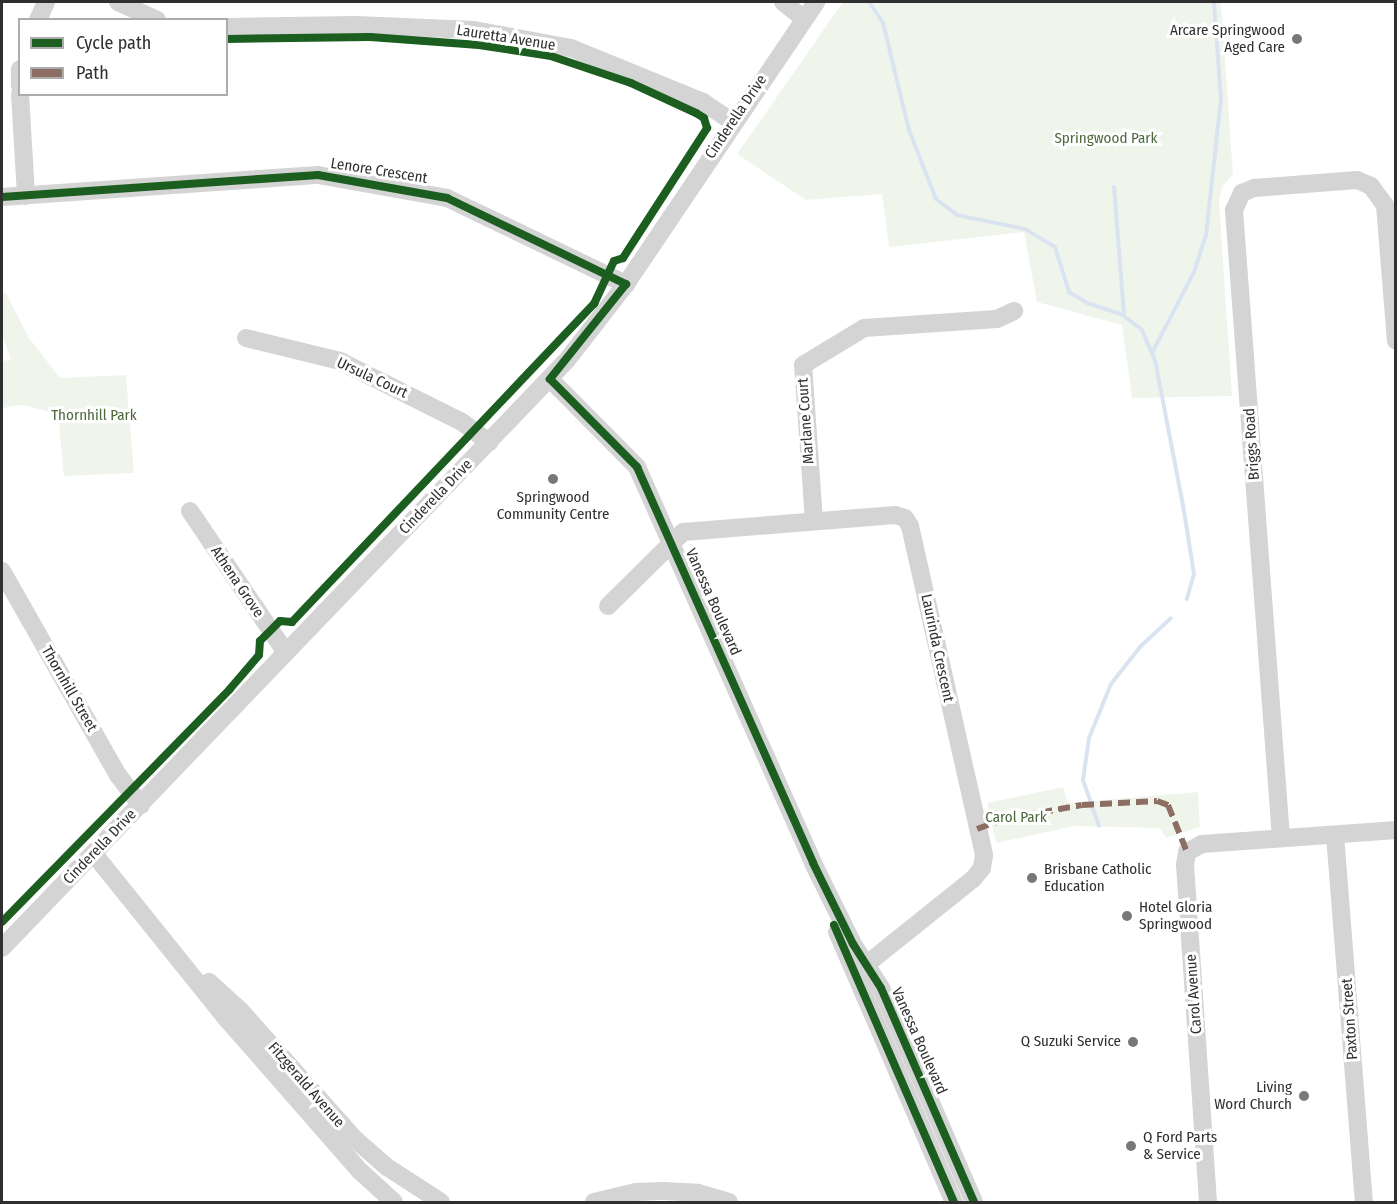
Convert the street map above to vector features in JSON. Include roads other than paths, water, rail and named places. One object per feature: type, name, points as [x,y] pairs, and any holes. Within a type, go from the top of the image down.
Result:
[{"type":"street","points":[[39,18],[46,2]]},
{"type":"street","points":[[118,2],[153,18]]},
{"type":"street","points":[[783,2],[803,18]]},
{"type":"street","name":"Cinderella Drive","points":[[2,948],[550,379],[626,284],[803,18],[816,2]]},
{"type":"street","name":"Lauretta Avenue","points":[[228,27],[356,25],[474,30],[560,46],[693,98],[733,122]]},
{"type":"street","points":[[20,96],[26,196]]},
{"type":"street","name":"Lenore Crescent","points":[[2,197],[318,175],[447,198],[626,284]]},
{"type":"street","name":"Briggs Road","points":[[1281,838],[1234,210],[1242,193],[1254,188],[1357,180],[1379,194],[1385,205],[1395,341]]},
{"type":"street","name":"Marlane Court","points":[[814,521],[803,365],[864,328],[998,319],[1014,311]]},
{"type":"street","name":"Ursula Court","points":[[246,338],[340,361],[462,422],[489,442]]},
{"type":"street","name":"Vanessa Boulevard","points":[[550,379],[637,467],[813,863],[853,944],[868,963],[935,1134],[954,1203]]},
{"type":"street","name":"Athena Grove","points":[[190,511],[286,652]]},
{"type":"street","name":"Laurinda Crescent","points":[[608,606],[683,532],[895,515],[905,518],[910,526],[984,855],[982,868],[973,879],[868,963]]},
{"type":"street","name":"Thornhill Street","points":[[3,576],[118,775],[141,804]]},
{"type":"street","name":"Carol Avenue","points":[[1208,1203],[1185,865],[1187,852],[1202,844],[1395,830]]},
{"type":"street","name":"Paxton Street","points":[[1335,835],[1364,1203]]},
{"type":"street","name":"Fitzgerald Avenue","points":[[94,854],[180,956],[225,1017],[295,1097],[394,1203]]},
{"type":"street","name":"Vanessa Boulevard","points":[[813,863],[857,982],[935,1134],[974,1203]]},
{"type":"street","name":"Fitzgerald Avenue","points":[[180,956],[240,1010],[356,1140],[387,1167],[441,1203]]},
{"type":"street","points":[[594,1203],[636,1192],[663,1191],[698,1193],[729,1203]]},
{"type":"waterway","points":[[869,2],[883,23],[909,130],[936,199],[957,215],[1025,229],[1055,247],[1069,292],[1087,303],[1121,314],[1142,330],[1155,360],[1183,505],[1194,574],[1187,599]]},
{"type":"waterway","points":[[1152,353],[1194,272],[1206,235],[1221,100],[1214,2]]},
{"type":"waterway","points":[[1114,187],[1124,315]]},
{"type":"waterway","points":[[1099,826],[1083,780],[1089,738],[1111,684],[1140,647],[1171,618]]},
{"type":"place","name":"Arcare Springwood Aged Care","points":[[1297,39]]},
{"type":"place","name":"Springwood Community Centre","points":[[553,479]]},
{"type":"place","name":"Brisbane Catholic Education","points":[[1032,878]]},
{"type":"place","name":"Hotel Gloria Springwood","points":[[1127,916]]},
{"type":"place","name":"Q Suzuki Service","points":[[1133,1042]]},
{"type":"place","name":"Living Word Church","points":[[1304,1096]]},
{"type":"place","name":"Q Ford Parts & Service","points":[[1131,1146]]},
{"type":"park label","name":"Springwood Park","points":[[1106,139]]},
{"type":"park label","name":"Thornhill Park","points":[[94,416]]},
{"type":"park label","name":"Carol Park","points":[[1016,818]]}]
